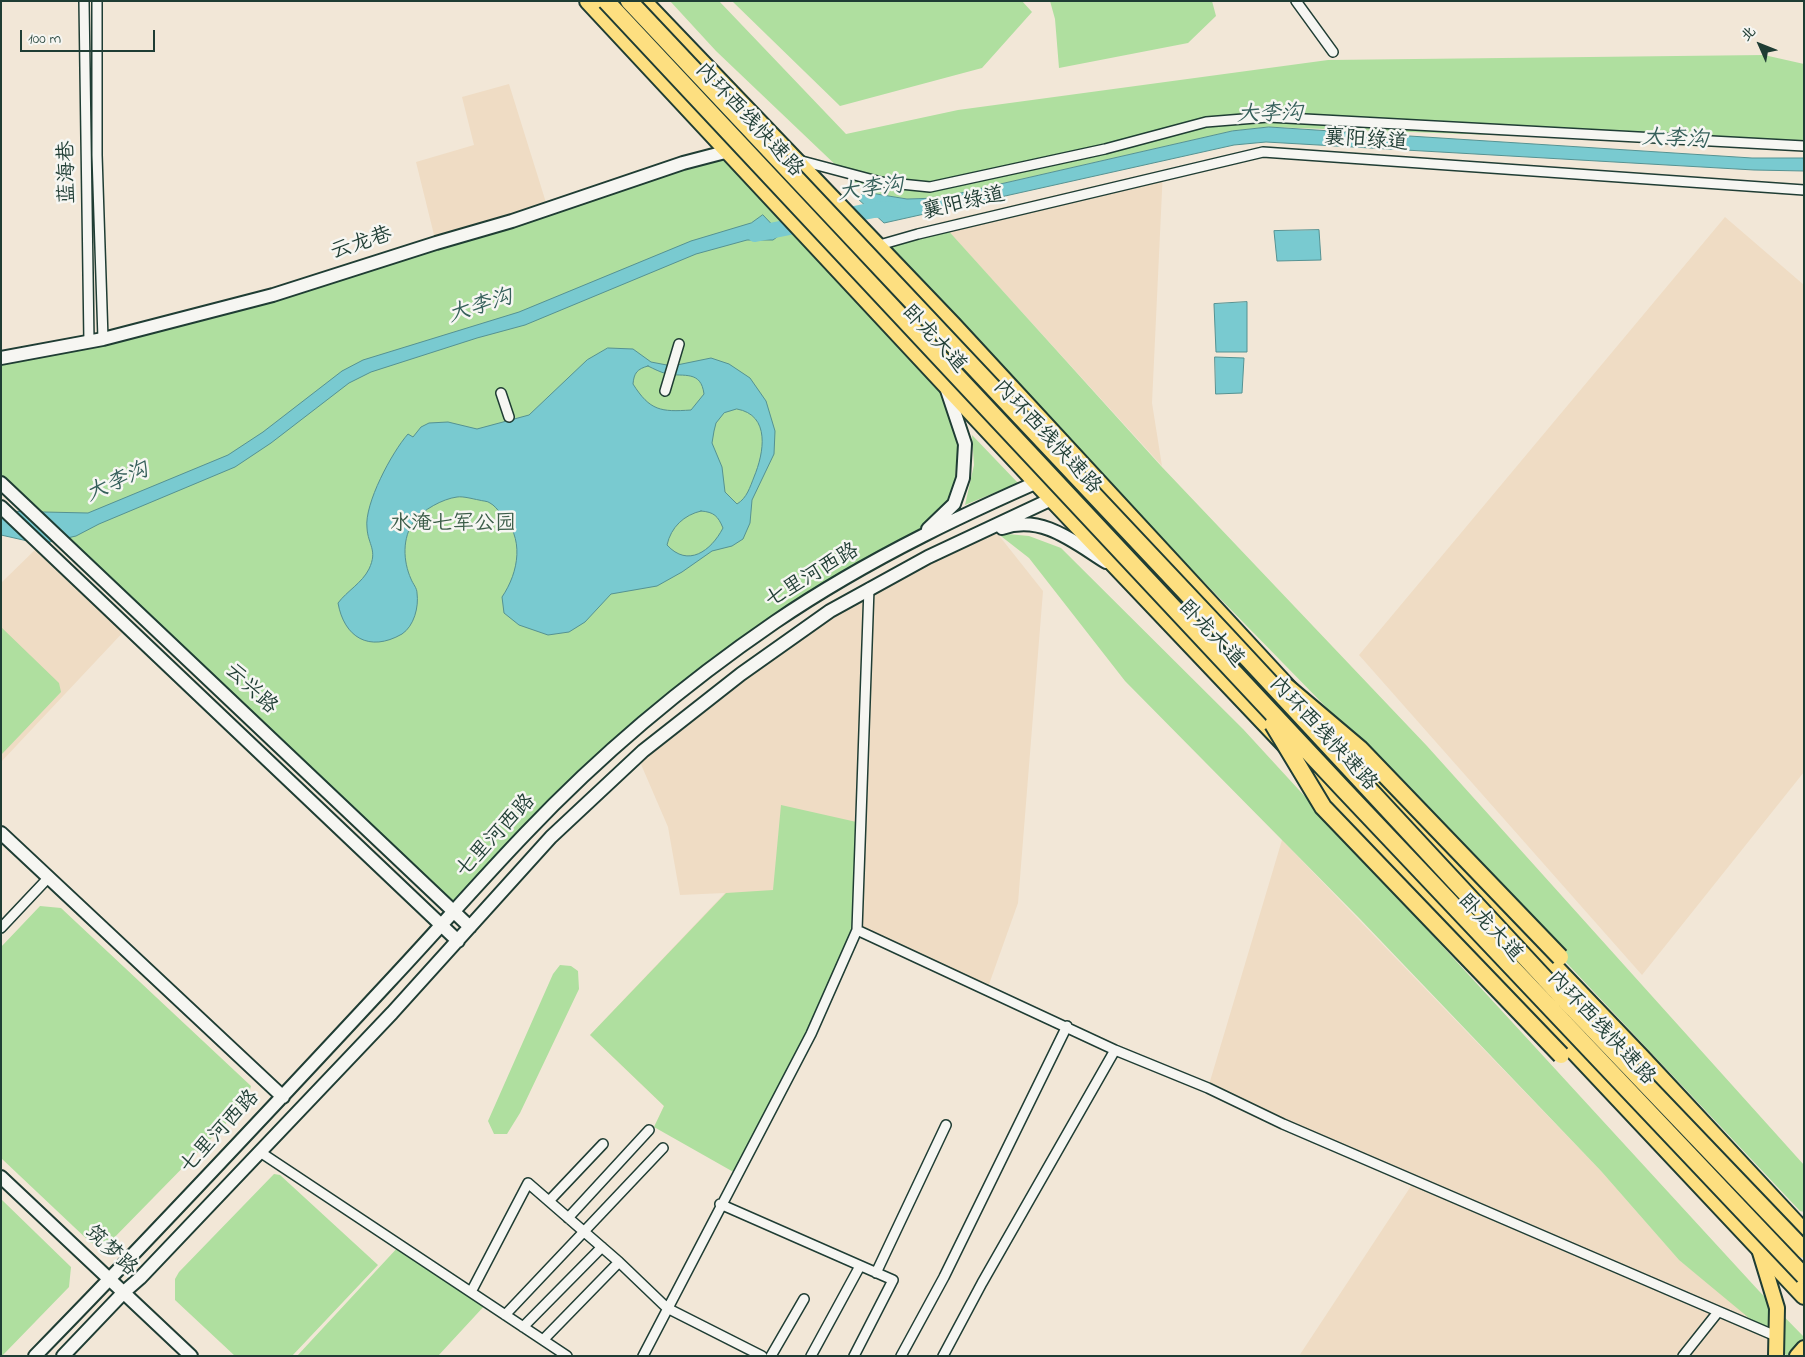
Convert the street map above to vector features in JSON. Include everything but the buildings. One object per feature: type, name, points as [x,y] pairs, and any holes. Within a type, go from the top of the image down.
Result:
[{"type":"highway","name":"卧龙大道","points":[[588,1],[1036,483],[1638,1118],[1804,1296]]},
{"type":"highway","points":[[592,1],[613,22],[646,47],[682,70]]},
{"type":"highway","name":"内环西线快速路","points":[[606,1],[682,70],[1223,632],[1562,997],[1804,1250]]},
{"type":"highway","name":"内环西线快速路","points":[[628,1],[682,70],[1256,696],[1804,1276]]},
{"type":"highway","name":"卧龙大道","points":[[644,1],[1082,464],[1282,682],[1796,1220],[1804,1232]]},
{"type":"highway","points":[[644,1],[682,70]]},
{"type":"highway","points":[[1223,632],[1360,749],[1560,956],[1642,1058]]},
{"type":"highway","points":[[1256,696],[1323,807],[1560,1055],[1638,1118]]},
{"type":"main road","points":[[1759,1248],[1777,1308],[1778,1338],[1776,1356]]},
{"type":"main road","points":[[1797,1356],[1804,1348]]},
{"type":"street","name":"蓝海巷","points":[[84,1],[89,342]]},
{"type":"street","name":"蓝海巷","points":[[97,1],[97,155],[103,340]]},
{"type":"street","points":[[1296,1],[1334,52]]},
{"type":"street","points":[[793,158],[881,182],[930,187],[1105,149],[1206,122],[1268,117],[1804,146]]},
{"type":"street","name":"云龙巷","points":[[1,358],[103,340],[273,294],[512,221],[683,163],[729,152]]},
{"type":"street","name":"襄阳绿道","points":[[871,240],[918,234],[1263,152],[1804,190]]},
{"type":"street","points":[[665,391],[680,344]]},
{"type":"street","points":[[920,537],[954,504],[963,478],[965,444],[946,384]]},
{"type":"street","points":[[501,393],[509,417]]},
{"type":"street","name":"七里河西路","points":[[35,1356],[283,1097],[527,832],[587,774],[690,685],[775,623],[825,590],[920,537],[1036,483],[1082,464]]},
{"type":"street","name":"七里河西路","points":[[63,1356],[124,1292],[140,1278],[392,1013],[551,837],[643,751],[741,674],[830,611],[869,588],[962,541],[1095,478]]},
{"type":"street","name":"云兴路","points":[[1,483],[470,926]]},
{"type":"street","name":"云兴路","points":[[1,507],[458,940]]},
{"type":"street","points":[[962,541],[1012,524],[1038,524],[1064,536],[1119,570]]},
{"type":"street","points":[[643,1356],[720,1204],[811,1034],[857,930],[869,588]]},
{"type":"street","points":[[1,832],[283,1097]]},
{"type":"street","points":[[1,928],[49,878]]},
{"type":"street","points":[[857,930],[1067,1026],[1115,1050],[1208,1088],[1292,1128],[1778,1338]]},
{"type":"street","points":[[901,1356],[944,1277],[1067,1026]]},
{"type":"street","points":[[943,1356],[982,1283],[1115,1050]]},
{"type":"street","points":[[876,1273],[946,1125]]},
{"type":"street","points":[[568,1218],[649,1130]]},
{"type":"street","points":[[549,1201],[603,1144]]},
{"type":"street","points":[[505,1315],[663,1148]]},
{"type":"street","points":[[260,1152],[567,1356]]},
{"type":"street","name":"筑梦路","points":[[1,1177],[191,1356]]},
{"type":"street","points":[[471,1292],[528,1183],[619,1262],[667,1308],[762,1356]]},
{"type":"street","points":[[720,1204],[893,1280],[854,1356]]},
{"type":"street","points":[[523,1327],[602,1247]]},
{"type":"street","points":[[542,1340],[619,1262]]},
{"type":"street","points":[[811,1356],[860,1266]]},
{"type":"street","points":[[771,1356],[804,1299]]},
{"type":"street","points":[[1683,1356],[1718,1312]]},
{"type":"shaded area","points":[[509,84],[548,209],[436,243],[416,162],[474,145],[462,97]]},
{"type":"shaded area","points":[[1163,170],[1152,403],[1162,466],[940,222]]},
{"type":"shaded area","points":[[1725,217],[1804,285],[1804,772],[1642,975],[1359,655]]},
{"type":"shaded area","points":[[997,533],[1043,591],[1018,903],[987,990],[857,930],[654,1127],[664,1106],[590,1035],[725,893],[680,895],[668,827],[640,762],[745,676],[853,601],[962,544]]},
{"type":"shaded area","points":[[41,544],[128,627],[1,762],[1,583]]},
{"type":"shaded area","points":[[1282,840],[1601,1171],[1679,1260],[1778,1337],[1776,1356],[1299,1356],[1411,1186],[1208,1088]]},
{"type":"green space","points":[[670,1],[719,1],[846,134],[958,110],[1328,60],[1764,55],[1804,64],[1804,146],[1269,127],[1232,131],[939,198],[907,199],[864,192],[716,51]]},
{"type":"green space","points":[[732,1],[1022,1],[1032,12],[982,68],[840,106]]},
{"type":"green space","points":[[1050,1],[1212,1],[1216,16],[1188,43],[1059,68],[1055,19]]},
{"type":"green space","name":"水淹七军公园","points":[[729,152],[945,384],[958,446],[954,487],[946,508],[919,537],[775,623],[600,762],[455,911],[1,483],[1,358],[273,295]]},
{"type":"green space","points":[[945,227],[1161,466],[1427,746],[1804,1165],[1804,1212],[1800,1211],[1322,703],[876,246]]},
{"type":"green space","points":[[972,435],[1018,483],[965,505],[974,465]]},
{"type":"green space","points":[[997,533],[1029,536],[1061,548],[1243,729],[1759,1291],[1804,1337],[1804,1356],[1787,1356],[1761,1328],[1679,1260],[1601,1171],[1360,919],[1125,681],[1029,558]]},
{"type":"green space","points":[[1,627],[59,683],[61,692],[1,755]]},
{"type":"green space","points":[[781,805],[861,823],[857,930],[811,1034],[737,1174],[654,1127],[664,1106],[590,1035],[726,893],[773,890]]},
{"type":"green space","points":[[40,906],[61,908],[251,1086],[247,1102],[107,1245],[91,1243],[1,1158],[1,947]]},
{"type":"green space","points":[[560,965],[571,966],[578,971],[579,989],[520,1113],[507,1134],[494,1134],[488,1121],[553,974]]},
{"type":"green space","points":[[274,1174],[280,1175],[378,1265],[292,1356],[235,1356],[175,1300],[175,1279],[179,1272]]},
{"type":"green space","points":[[1,1199],[71,1267],[69,1287],[2,1356]]},
{"type":"green space","points":[[400,1245],[487,1303],[438,1356],[297,1356]]},
{"type":"water","points":[[1269,127],[1752,158],[1804,158],[1804,171],[1754,170],[1266,142],[1234,145],[884,223],[857,198],[864,192],[907,199],[939,198],[1232,131]]},
{"type":"water","points":[[763,215],[781,234],[773,240],[747,240],[696,254],[525,325],[477,338],[371,372],[349,383],[271,443],[235,467],[99,524],[76,536],[41,544],[1,535],[1,511],[88,513],[228,455],[263,432],[342,371],[363,360],[519,312],[691,241],[751,223]]},
{"type":"water","points":[[1319,230],[1321,260],[1277,261],[1274,231]]},
{"type":"water","points":[[1247,302],[1247,352],[1216,352],[1214,304]]},
{"type":"water","points":[[608,348],[633,349],[651,362],[672,366],[711,358],[729,364],[750,378],[766,401],[775,431],[774,454],[752,500],[750,523],[743,539],[732,546],[712,551],[682,572],[657,586],[611,594],[585,622],[569,632],[548,635],[519,625],[504,613],[502,597],[512,577],[517,555],[514,533],[509,523],[489,502],[462,497],[451,498],[422,513],[414,521],[407,535],[406,565],[416,589],[417,598],[415,616],[410,626],[402,634],[390,640],[379,642],[369,642],[352,633],[341,615],[338,603],[362,579],[372,562],[373,552],[367,528],[370,506],[374,492],[387,465],[408,434],[413,437],[421,427],[429,423],[448,422],[477,429],[529,415],[587,360]],"holes":[[[648,366],[667,374],[691,376],[699,381],[704,394],[691,410],[672,411],[657,408],[645,400],[633,384],[637,372]],[[737,409],[748,413],[760,427],[762,436],[758,467],[748,492],[737,504],[725,492],[722,467],[712,443],[716,423],[724,413]],[[701,511],[709,512],[719,520],[723,528],[706,550],[691,556],[675,552],[667,545],[675,527],[689,515]]]},
{"type":"water","points":[[1215,357],[1244,358],[1242,393],[1216,394]]},
{"type":"waterway","name":"大李沟","points":[[755,234],[874,210],[893,209]]}]
